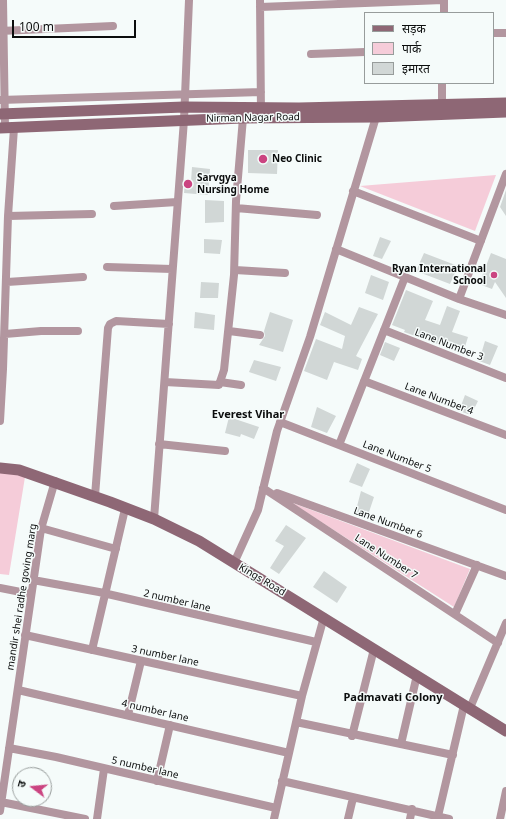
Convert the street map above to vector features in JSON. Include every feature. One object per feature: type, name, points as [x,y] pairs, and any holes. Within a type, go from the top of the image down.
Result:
[{"type":"street","points":[[0,421],[7,282],[4,226],[8,216],[6,128],[2,114],[3,0]]},
{"type":"street","points":[[154,519],[184,120],[189,0]]},
{"type":"street","points":[[261,113],[260,4],[444,0],[444,12]]},
{"type":"street","points":[[2,31],[113,26]]},
{"type":"street","points":[[494,33],[506,33]]},
{"type":"street","points":[[311,54],[364,52]]},
{"type":"street","points":[[442,84],[442,109]]},
{"type":"street","points":[[2,100],[261,92]]},
{"type":"street","points":[[149,95],[150,108]]},
{"type":"street","points":[[126,96],[127,109]]},
{"type":"street","name":"Nirman Nagar Road","points":[[2,114],[184,108],[261,113],[376,117],[506,103]]},
{"type":"street","name":"Nirman Nagar Road","points":[[6,128],[243,118],[261,113],[299,108],[442,109],[506,112]]},
{"type":"street","points":[[234,563],[258,510],[280,422],[310,338],[376,117]]},
{"type":"street","points":[[165,382],[219,385],[224,370],[234,270],[236,208],[243,118]]},
{"type":"street","points":[[459,299],[506,174]]},
{"type":"street","points":[[354,191],[481,241]]},
{"type":"street","points":[[114,206],[177,202]]},
{"type":"street","points":[[236,208],[317,215]]},
{"type":"street","points":[[8,216],[92,214]]},
{"type":"street","points":[[336,249],[459,299],[506,315]]},
{"type":"street","points":[[107,267],[172,269]]},
{"type":"street","points":[[234,270],[285,273]]},
{"type":"street","points":[[7,282],[83,276]]},
{"type":"street","points":[[339,445],[405,278]]},
{"type":"street","points":[[95,496],[108,328],[110,324],[116,321],[169,324]]},
{"type":"street","name":"Lane Number 3","points":[[384,330],[506,378]]},
{"type":"street","points":[[5,334],[40,331],[78,331]]},
{"type":"street","points":[[229,331],[260,334]]},
{"type":"street","name":"Lane Number 4","points":[[364,381],[506,435]]},
{"type":"street","points":[[220,382],[241,385]]},
{"type":"street","name":"Lane Number 5","points":[[280,422],[506,510]]},
{"type":"street","points":[[159,444],[225,451]]},
{"type":"street","name":"Kings Road","points":[[0,468],[19,470],[95,496],[125,509],[154,519],[199,541],[506,731]]},
{"type":"street","name":"mandir shei radhe goving marg","points":[[0,811],[2,782],[18,690],[41,528],[54,482]]},
{"type":"street","name":"Lane Number 6","points":[[263,488],[506,576]]},
{"type":"street","name":"Lane Number 7","points":[[263,488],[498,643]]},
{"type":"street","points":[[92,650],[125,509]]},
{"type":"street","points":[[41,528],[116,549]]},
{"type":"street","points":[[455,614],[477,566]]},
{"type":"street","name":"2 number lane","points":[[33,580],[106,594],[316,642]]},
{"type":"street","points":[[0,588],[31,594]]},
{"type":"street","points":[[274,819],[302,696],[324,617]]},
{"type":"street","points":[[438,816],[467,706],[498,643],[506,623]]},
{"type":"street","name":"3 number lane","points":[[25,635],[302,696]]},
{"type":"street","points":[[352,736],[374,649]]},
{"type":"street","points":[[128,716],[141,661]]},
{"type":"street","points":[[400,744],[417,675]]},
{"type":"street","name":"4 number lane","points":[[18,690],[289,752]]},
{"type":"street","points":[[296,722],[352,736],[400,744],[453,756]]},
{"type":"street","points":[[157,781],[170,725]]},
{"type":"street","name":"5 number lane","points":[[9,748],[56,757],[276,808]]},
{"type":"street","points":[[97,819],[104,769]]},
{"type":"street","points":[[282,781],[353,798],[412,809],[449,819]]},
{"type":"street","points":[[500,819],[506,791]]},
{"type":"street","points":[[348,819],[353,798]]},
{"type":"street","points":[[1,802],[85,819]]},
{"type":"street","points":[[410,819],[412,809]]},
{"type":"green space","points":[[496,175],[475,231],[360,186],[372,185]]},
{"type":"green space","points":[[0,468],[25,477],[9,575],[0,574]]},
{"type":"green space","points":[[290,502],[470,569],[454,607]]},
{"type":"building","points":[[248,150],[278,150],[277,174],[248,173]]},
{"type":"building","points":[[192,167],[210,169],[208,195],[184,193],[185,182],[191,182]]},
{"type":"building","points":[[506,190],[506,216],[500,207]]},
{"type":"building","points":[[205,200],[224,201],[224,222],[205,223]]},
{"type":"building","points":[[380,237],[391,241],[382,259],[373,256]]},
{"type":"building","points":[[204,239],[222,240],[220,254],[204,253]]},
{"type":"building","points":[[424,253],[458,266],[450,284],[416,271]]},
{"type":"building","name":"Ryan International School","points":[[491,253],[506,259],[506,298],[495,282],[492,289],[479,284]]},
{"type":"building","points":[[371,275],[389,282],[383,300],[365,293]]},
{"type":"building","points":[[201,282],[219,283],[218,298],[200,298]]},
{"type":"building","points":[[406,290],[433,301],[425,320],[440,325],[447,306],[460,311],[452,332],[468,337],[463,353],[404,332],[405,330],[392,325]]},
{"type":"building","points":[[359,307],[378,314],[356,356],[362,359],[358,370],[334,362],[327,380],[304,371],[316,339],[342,349],[345,336],[320,325],[325,312],[351,325]]},
{"type":"building","points":[[195,312],[215,315],[214,330],[194,328]]},
{"type":"building","points":[[270,312],[293,320],[283,352],[259,345],[265,336],[264,331]]},
{"type":"building","points":[[485,341],[498,346],[490,365],[479,361]]},
{"type":"building","points":[[385,342],[400,348],[394,361],[380,355]]},
{"type":"building","points":[[254,360],[281,367],[276,381],[249,372]]},
{"type":"building","points":[[465,395],[478,401],[471,415],[459,411]]},
{"type":"building","points":[[317,407],[336,416],[327,433],[311,427]]},
{"type":"building","points":[[229,417],[259,427],[254,439],[241,434],[240,437],[225,433]]},
{"type":"building","points":[[357,463],[370,469],[362,487],[349,482]]},
{"type":"building","points":[[361,491],[374,497],[367,518],[355,514]]},
{"type":"building","points":[[286,525],[306,538],[279,574],[270,568],[284,546],[275,541]]},
{"type":"building","points":[[324,571],[347,587],[337,603],[313,587]]},
{"type":"place","name":"Neo Clinic","points":[[263,159]]},
{"type":"place","name":"Sarvgya Nursing Home","points":[[188,184]]},
{"type":"place","name":"Ryan International School","points":[[494,275]]},
{"type":"district","name":"Everest Vihar","points":[[248,415]]},
{"type":"district","name":"Padmavati Colony","points":[[393,698]]}]
